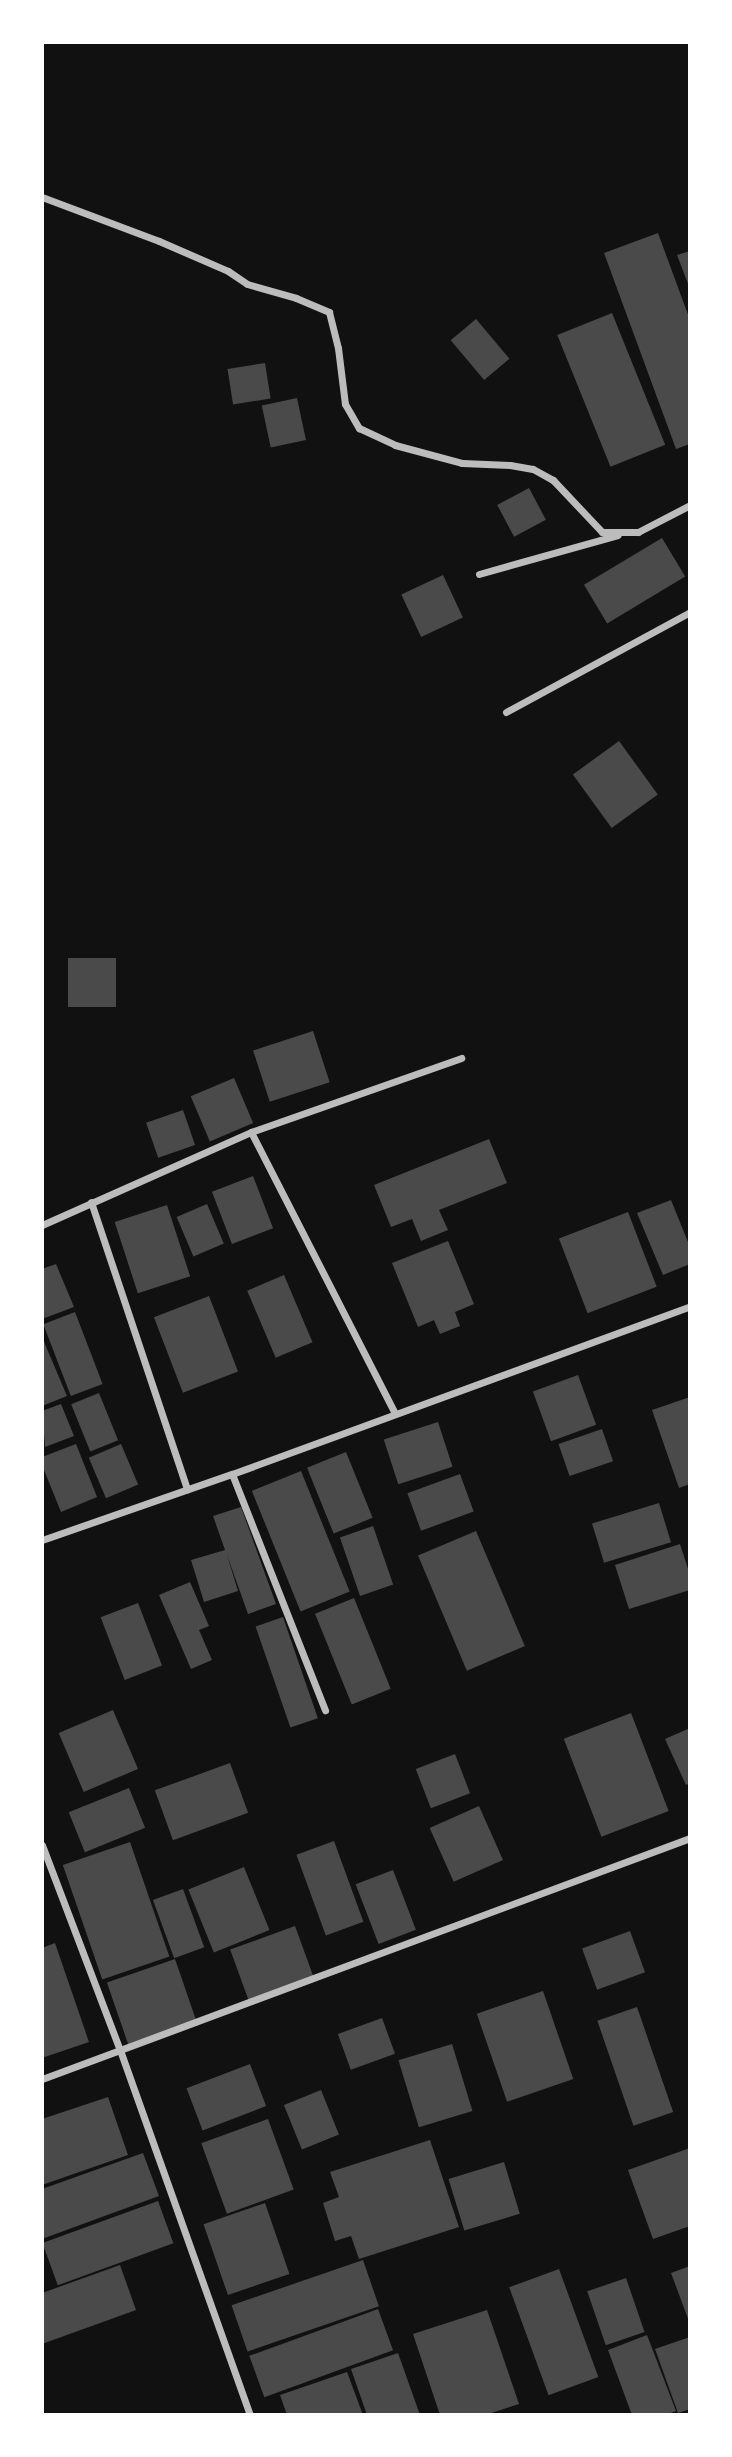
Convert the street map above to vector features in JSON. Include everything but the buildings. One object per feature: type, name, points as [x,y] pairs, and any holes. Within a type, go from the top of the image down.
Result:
[{"type":"street","points":[[42,197],[137,232],[228,271],[247,284],[296,298],[329,312],[338,348],[345,404],[359,428],[395,445],[462,463],[510,464],[533,469],[553,480],[602,532],[622,534]]},
{"type":"street","points":[[479,574],[622,534],[638,532],[690,505]]},
{"type":"street","points":[[506,712],[690,612]]},
{"type":"street","points":[[42,1225],[251,1132],[461,1058]]},
{"type":"street","points":[[251,1132],[395,1413]]},
{"type":"street","points":[[91,1202],[187,1489]]},
{"type":"street","points":[[42,1540],[232,1474],[690,1306]]},
{"type":"street","points":[[232,1474],[325,1710]]},
{"type":"street","points":[[42,2079],[690,1838]]},
{"type":"street","points":[[42,1845],[120,2050],[250,2415]]}]
